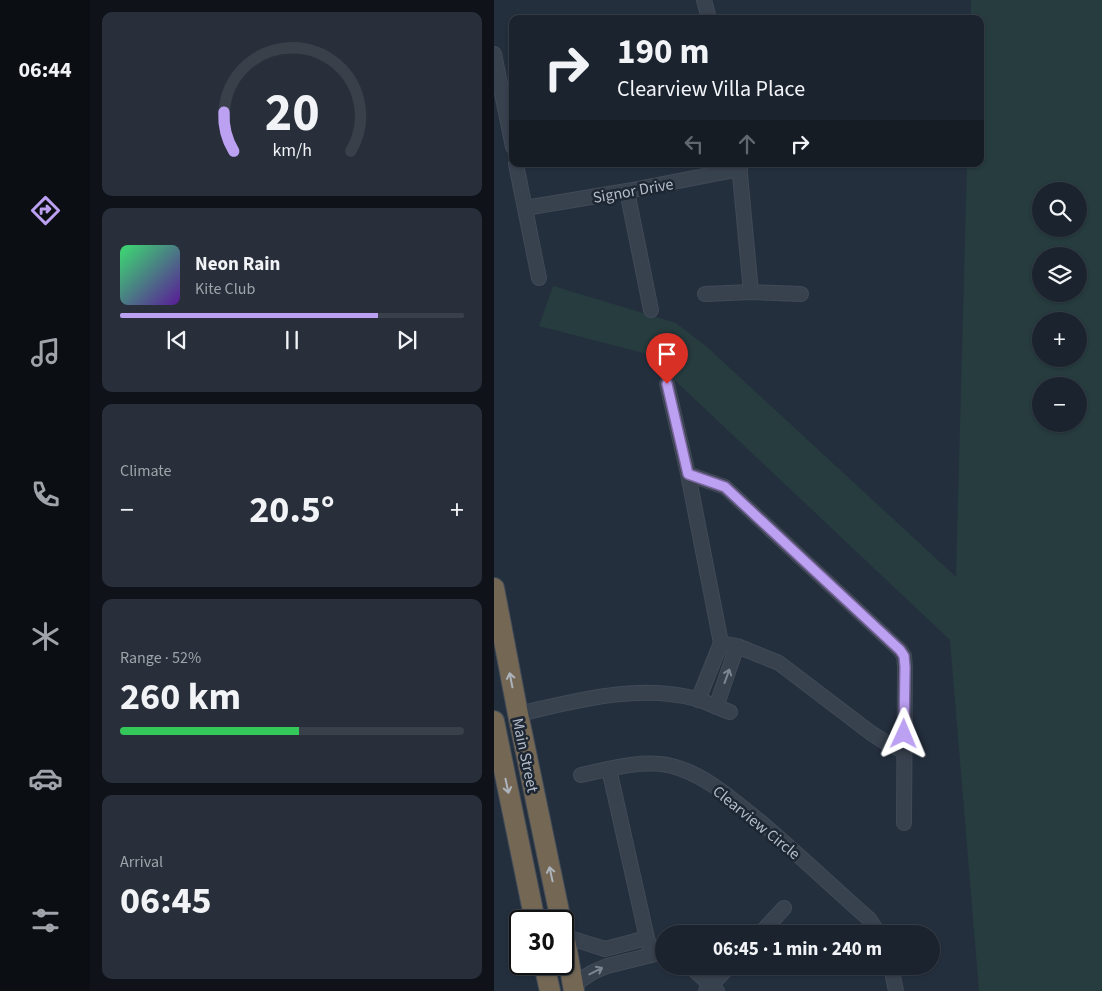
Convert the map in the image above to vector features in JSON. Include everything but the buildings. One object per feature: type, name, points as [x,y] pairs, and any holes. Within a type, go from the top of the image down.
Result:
[{"type":"highway","name":"Main Street","points":[[494,588],[559,910]]},
{"type":"highway","name":"Main Street","points":[[494,721],[533,910]]},
{"type":"highway","points":[[546,975],[550,991]]},
{"type":"highway","name":"Main Street","points":[[572,975],[574,988]]},
{"type":"street","points":[[704,0],[708,15]]},
{"type":"street","points":[[494,54],[508,102]]},
{"type":"street","points":[[517,167],[539,278]]},
{"type":"street","points":[[739,167],[750,292]]},
{"type":"street","name":"Signor Drive","points":[[525,208],[627,191],[739,167]]},
{"type":"street","points":[[627,191],[651,310]]},
{"type":"street","points":[[705,294],[750,292],[801,294]]},
{"type":"street","points":[[667,384],[688,474],[721,643],[698,700]]},
{"type":"street","points":[[688,474],[725,487],[900,650],[904,656],[904,823]]},
{"type":"street","points":[[721,643],[737,646],[780,662],[871,733],[888,744],[904,751]]},
{"type":"street","points":[[716,707],[737,646]]},
{"type":"street","points":[[518,714],[580,700],[642,692],[698,700],[730,712]]},
{"type":"street","name":"Clearview Circle","points":[[581,775],[623,766],[650,764],[667,765],[686,771],[709,782],[789,847],[873,925]]},
{"type":"street","points":[[609,769],[647,938],[655,949]]},
{"type":"street","points":[[768,925],[784,908]]},
{"type":"street","points":[[574,935],[589,944],[605,949],[647,938]]},
{"type":"street","points":[[614,946],[620,963]]},
{"type":"street","points":[[574,988],[593,972],[607,966],[655,954]]},
{"type":"street","points":[[698,975],[711,989],[722,975]]},
{"type":"street","points":[[893,975],[896,991]]},
{"type":"green space","points":[[971,0],[1102,0],[1102,991],[979,991],[950,640],[647,354],[539,326],[553,286],[676,323],[707,347],[956,577],[967,167],[984,167],[984,15],[971,15]]},
{"type":"route","points":[[667,384],[688,474],[725,487],[900,650],[904,656],[905,667],[904,734]]}]
